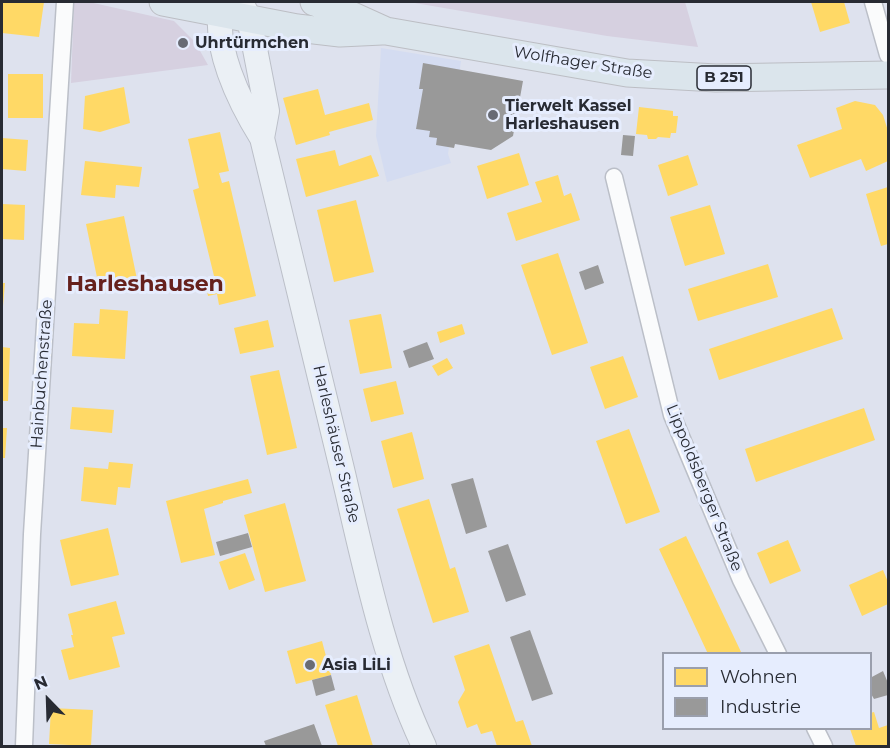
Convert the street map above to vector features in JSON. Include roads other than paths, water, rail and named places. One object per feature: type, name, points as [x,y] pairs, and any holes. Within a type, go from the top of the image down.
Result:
[{"type":"main road","name":"Wolfhager Straße","points":[[314,2],[344,12],[386,31]]},
{"type":"main road","name":"Wolfhager Straße","points":[[174,3],[233,9],[297,28],[340,33],[386,31],[627,73],[716,78],[888,75]]},
{"type":"main road","name":"Harleshäuser Straße","points":[[174,3],[223,52],[246,112],[262,138],[361,552],[384,637],[410,714],[424,747]]},
{"type":"main road","name":"Harleshäuser Straße","points":[[223,52],[233,9]]},
{"type":"main road","name":"Harleshäuser Straße","points":[[233,9],[267,111],[262,138]]},
{"type":"street","name":"Hainbuchenstraße","points":[[24,747],[32,534],[66,2]]},
{"type":"street","points":[[873,2],[888,56]]},
{"type":"street","name":"Lippoldsberger Straße","points":[[614,177],[672,415],[741,580],[777,652]]},
{"type":"street","points":[[816,730],[824,747]]},
{"type":"place","name":"Uhrtürmchen","points":[[183,43]]},
{"type":"place","name":"Tierwelt Kassel Harleshausen","points":[[493,115]]},
{"type":"place","name":"Asia LiLi","points":[[310,665]]},
{"type":"district","name":"Harleshausen","points":[[145,285]]}]
